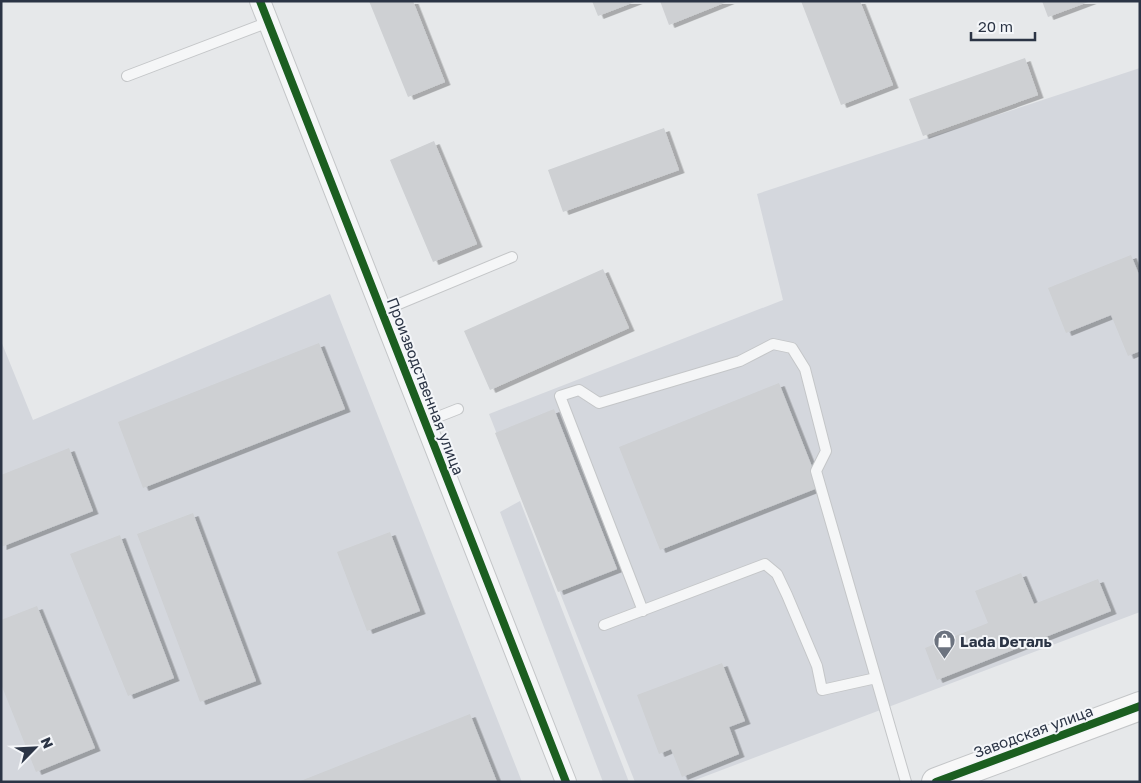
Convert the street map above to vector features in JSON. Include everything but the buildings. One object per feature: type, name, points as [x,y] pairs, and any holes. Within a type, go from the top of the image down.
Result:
[{"type":"street","name":"Производственная улица","points":[[260,1],[566,782]]},
{"type":"street","name":"Заводская улица","points":[[936,782],[1140,706]]},
{"type":"lane","points":[[127,76],[268,22]]},
{"type":"lane","points":[[382,311],[512,257]]},
{"type":"lane","points":[[643,610],[560,396],[579,390],[599,403],[740,361],[773,344],[792,348],[804,370],[826,451],[816,471],[906,782]]},
{"type":"lane","points":[[425,422],[458,409]]},
{"type":"lane","points":[[604,625],[764,564],[777,574],[787,594],[816,666],[822,690],[876,678]]},
{"type":"shaded area","points":[[1140,68],[1140,612],[690,782],[635,782],[489,414],[783,300],[757,194]]},
{"type":"shaded area","points":[[330,294],[522,782],[1,782],[1,341],[33,420]]},
{"type":"shaded area","points":[[520,501],[629,782],[603,782],[500,512]]},
{"type":"cycle path","points":[[260,1],[566,782]]},
{"type":"cycle path","points":[[936,782],[1140,706]]},
{"type":"place","name":"Lada Dеталь","points":[[944,660]]}]
